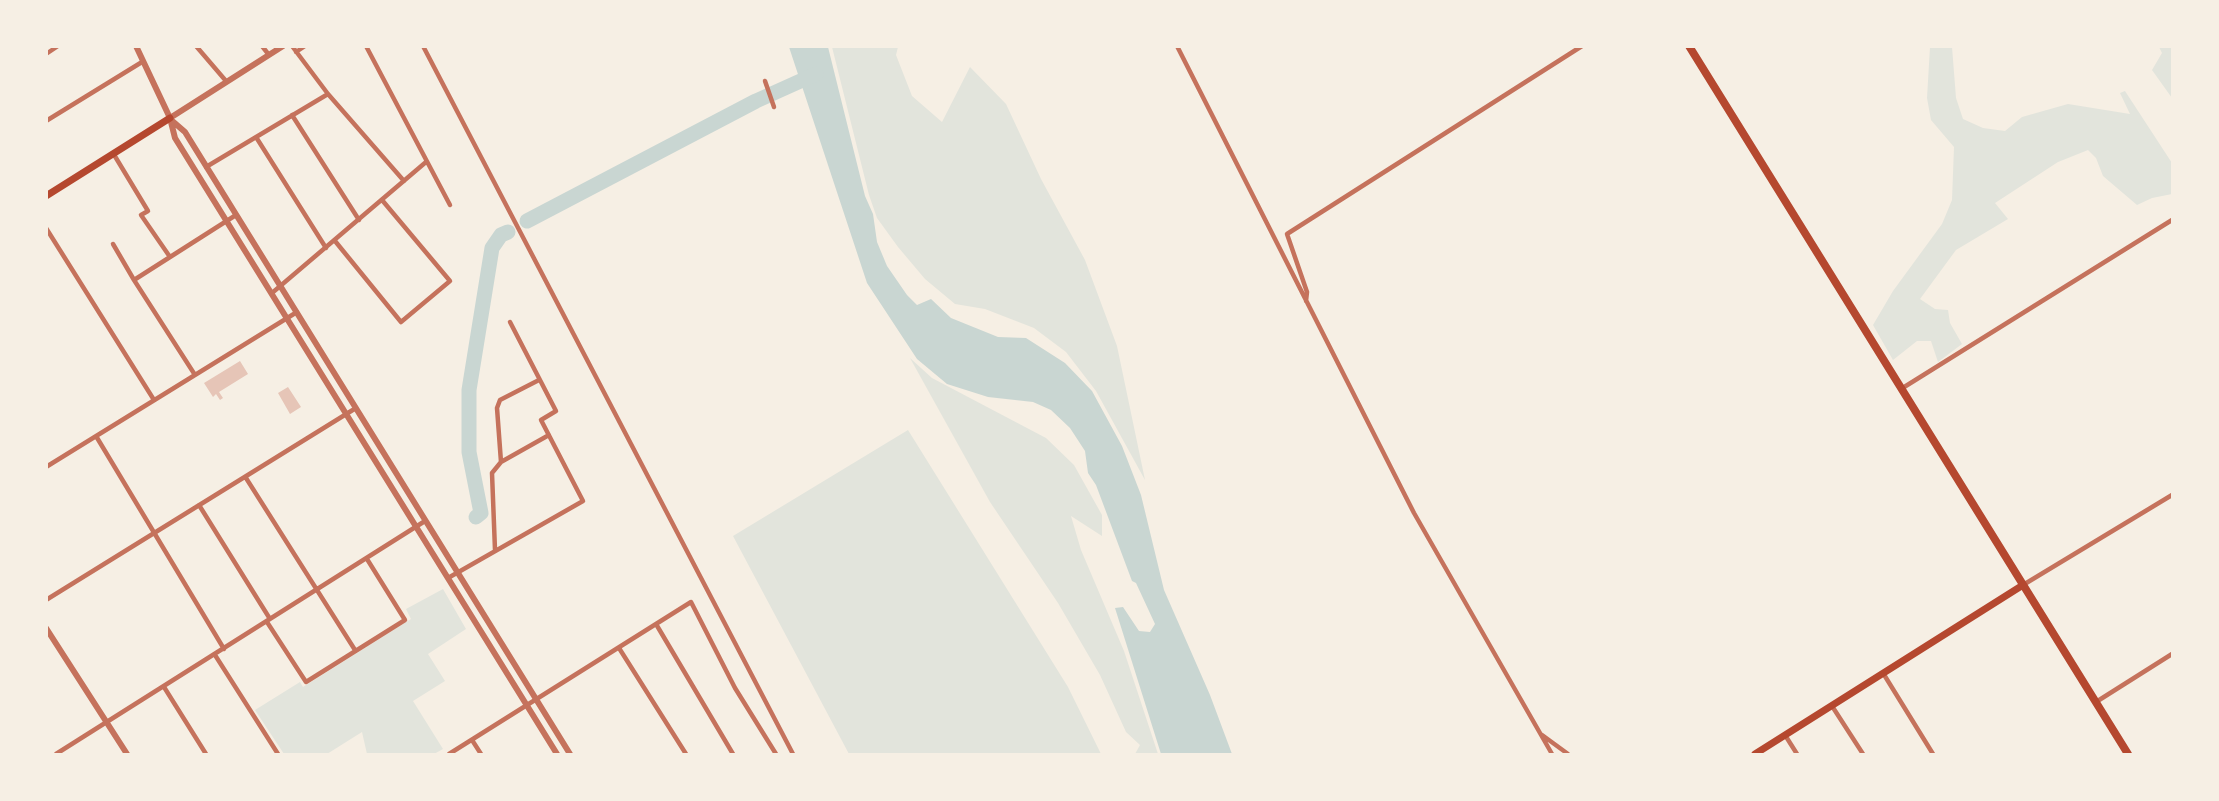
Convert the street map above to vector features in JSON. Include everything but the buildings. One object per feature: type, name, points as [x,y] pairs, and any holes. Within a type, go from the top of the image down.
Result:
[{"type":"main road","points":[[1689,46],[2128,754]]},
{"type":"main road","points":[[46,196],[170,118]]},
{"type":"main road","points":[[1755,754],[2023,585]]},
{"type":"street","points":[[46,54],[58,46]]},
{"type":"street","points":[[136,46],[170,118],[175,138],[557,754]]},
{"type":"street","points":[[196,46],[226,81]]},
{"type":"street","points":[[262,46],[269,55]]},
{"type":"street","points":[[170,118],[283,46]]},
{"type":"street","points":[[292,46],[327,94],[404,181]]},
{"type":"street","points":[[296,52],[305,46]]},
{"type":"street","points":[[366,46],[450,205]]},
{"type":"street","points":[[423,46],[794,754]]},
{"type":"street","points":[[1177,46],[1444,570],[1552,754]]},
{"type":"street","points":[[1306,301],[1307,292],[1287,234],[1582,46]]},
{"type":"street","points":[[46,121],[142,62]]},
{"type":"street","points":[[765,81],[774,107]]},
{"type":"street","points":[[206,167],[327,94]]},
{"type":"street","points":[[292,116],[359,220]]},
{"type":"street","points":[[170,118],[185,132],[570,754]]},
{"type":"street","points":[[256,137],[326,248]]},
{"type":"street","points":[[113,153],[148,211],[141,215],[170,257]]},
{"type":"street","points":[[272,293],[426,162]]},
{"type":"street","points":[[335,241],[401,322],[450,281],[382,200]]},
{"type":"street","points":[[134,279],[236,215]]},
{"type":"street","points":[[1901,389],[2172,220]]},
{"type":"street","points":[[46,228],[154,400]]},
{"type":"street","points":[[113,244],[195,375]]},
{"type":"street","points":[[46,467],[297,312]]},
{"type":"street","points":[[448,578],[583,501],[541,420],[556,411],[510,322]]},
{"type":"street","points":[[501,462],[497,408],[500,400],[539,380]]},
{"type":"street","points":[[46,600],[356,408]]},
{"type":"street","points":[[495,550],[492,473],[501,462],[549,435]]},
{"type":"street","points":[[96,436],[224,649]]},
{"type":"street","points":[[246,478],[355,650]]},
{"type":"street","points":[[2023,585],[2172,495]]},
{"type":"street","points":[[199,505],[306,682],[405,620],[367,559]]},
{"type":"street","points":[[56,754],[425,521]]},
{"type":"street","points":[[449,754],[691,602],[735,688],[776,754]]},
{"type":"street","points":[[656,624],[733,754]]},
{"type":"street","points":[[46,628],[127,754]]},
{"type":"street","points":[[619,648],[686,754]]},
{"type":"street","points":[[2096,702],[2172,654]]},
{"type":"street","points":[[215,655],[278,754]]},
{"type":"street","points":[[1883,674],[1933,754]]},
{"type":"street","points":[[164,687],[206,754]]},
{"type":"street","points":[[1832,706],[1863,754]]},
{"type":"street","points":[[1540,734],[1568,754]]},
{"type":"street","points":[[1785,735],[1797,754]]},
{"type":"street","points":[[472,740],[481,754]]},
{"type":"shaded area","points":[[789,47],[828,47],[865,196],[873,214],[877,242],[887,266],[907,295],[917,305],[931,299],[951,318],[998,337],[1026,338],[1065,363],[1092,391],[1122,446],[1141,495],[1164,590],[1210,695],[1232,754],[1161,754],[1115,608],[1123,607],[1139,631],[1150,632],[1155,624],[1136,583],[1132,581],[1096,485],[1088,473],[1085,451],[1070,428],[1051,410],[1033,402],[988,397],[947,384],[917,359],[867,283]]},
{"type":"shaded area","points":[[832,47],[898,47],[896,55],[912,96],[942,122],[970,67],[1006,104],[1041,179],[1085,260],[1117,346],[1145,480],[1096,391],[1066,352],[1034,328],[985,309],[955,304],[925,279],[877,218],[869,195]]},
{"type":"shaded area","points":[[1930,47],[1952,47],[1956,98],[1963,119],[1983,128],[2005,131],[2022,117],[2068,104],[2130,114],[2120,93],[2125,91],[2172,163],[2172,194],[2152,198],[2137,205],[2103,176],[2096,158],[2088,150],[2058,162],[1995,203],[2008,219],[1956,250],[1920,299],[1935,309],[1948,310],[1950,323],[1962,344],[1938,362],[1931,341],[1917,341],[1893,360],[1873,325],[1893,291],[1942,224],[1952,200],[1954,147],[1931,120],[1927,98]]},
{"type":"shaded area","points":[[2159,47],[2172,47],[2172,98],[2152,70],[2162,53]]},
{"type":"shaded area","points":[[910,358],[932,378],[1046,438],[1074,465],[1102,515],[1102,536],[1071,516],[1081,550],[1124,651],[1158,754],[1135,754],[1140,745],[1126,732],[1100,675],[1058,603],[990,502]]},
{"type":"shaded area","points":[[908,430],[1068,687],[1101,754],[849,754],[733,536]]},
{"type":"shaded area","points":[[443,589],[466,629],[428,654],[445,681],[413,701],[443,749],[434,754],[367,754],[362,732],[327,754],[284,754],[255,710],[300,682],[303,687],[411,619],[406,609]]},
{"type":"waterway","points":[[527,221],[756,101],[816,74]]},
{"type":"waterway","points":[[476,517],[481,513],[469,452],[469,390],[492,248],[501,235],[508,232]]}]
